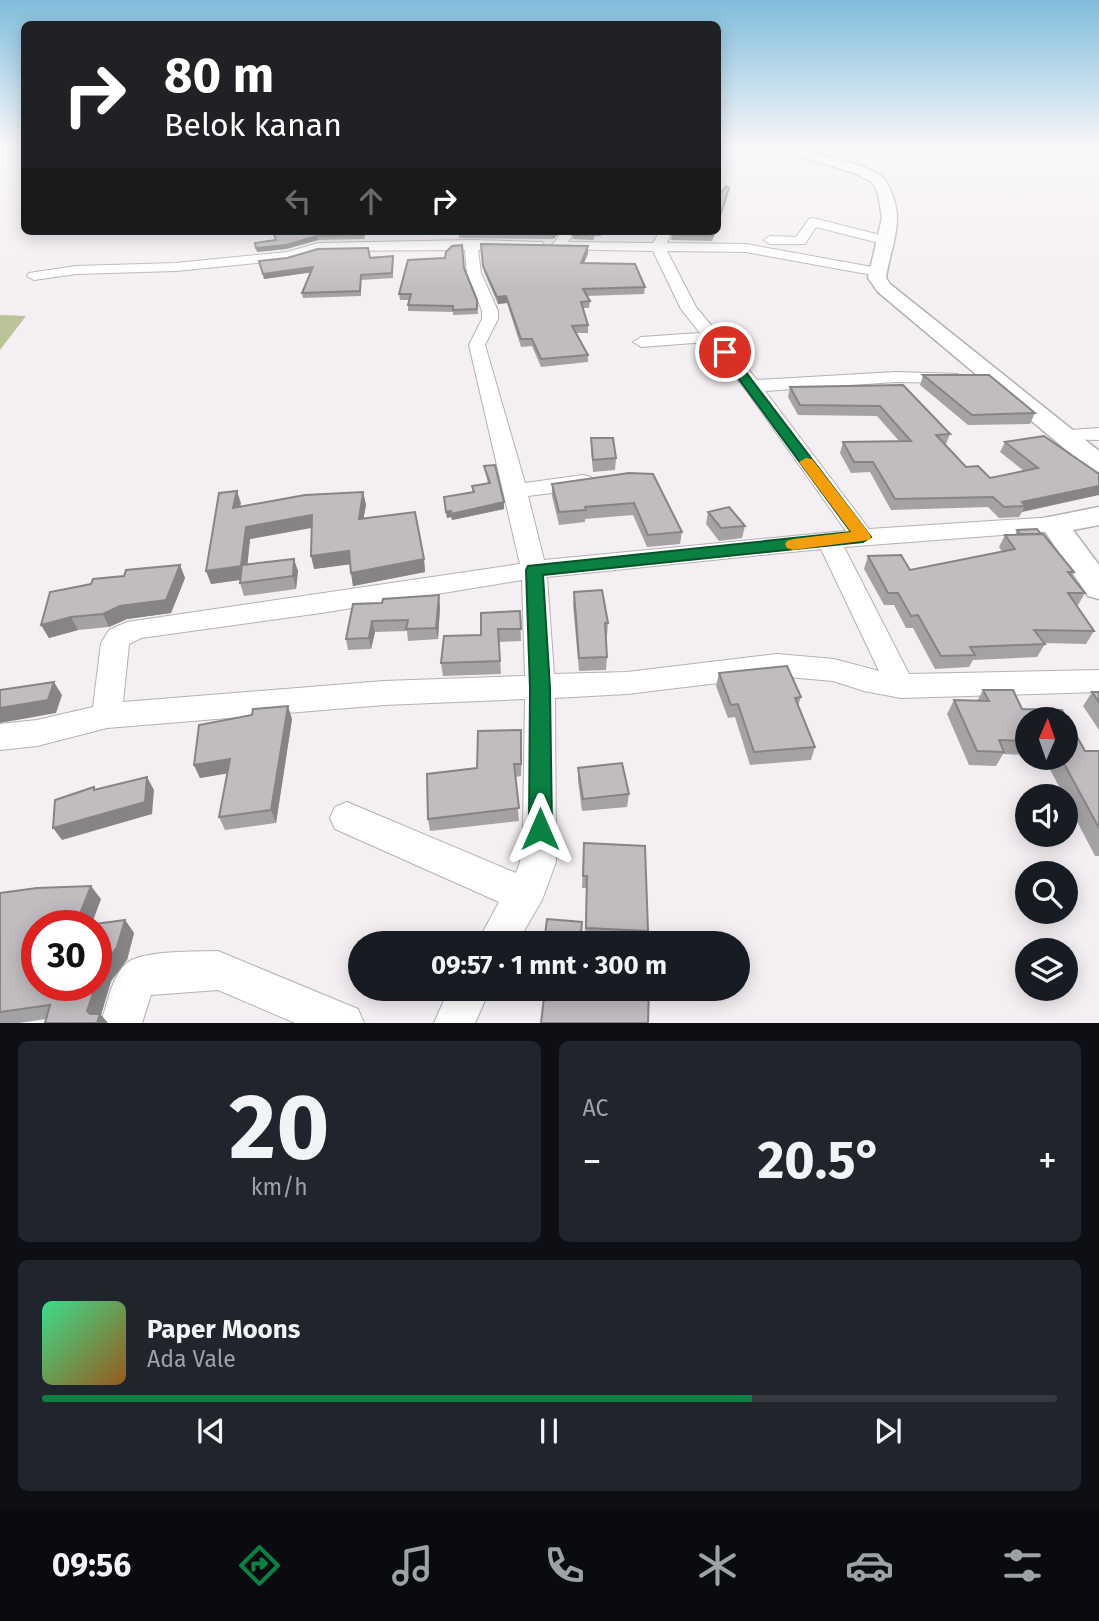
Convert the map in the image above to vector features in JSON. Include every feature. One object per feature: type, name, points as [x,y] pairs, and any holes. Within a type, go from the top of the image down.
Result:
[{"type":"street","points":[[883,195],[889,209],[887,240],[877,278],[892,296],[928,322],[991,378],[1099,464]]},
{"type":"street","points":[[721,233],[797,242],[813,222],[887,240]]},
{"type":"street","points":[[558,246],[567,235]]},
{"type":"street","points":[[34,276],[76,270],[176,267],[287,256],[305,248],[471,244],[558,246],[662,239],[746,248],[878,272]]},
{"type":"street","points":[[662,239],[689,309],[752,386],[863,537]]},
{"type":"street","points":[[471,244],[474,273],[490,311],[490,320],[477,345],[534,570],[540,688],[538,862],[524,895],[503,931]]},
{"type":"street","points":[[641,342],[710,337]]},
{"type":"street","points":[[752,386],[895,377],[991,378]]},
{"type":"street","points":[[1062,435],[1099,434]]},
{"type":"street","points":[[516,491],[606,480]]},
{"type":"street","points":[[107,716],[115,643],[127,632],[534,570],[863,537],[1054,524],[1099,516]]},
{"type":"street","points":[[1054,524],[1099,588]]},
{"type":"street","points":[[829,541],[901,686]]},
{"type":"street","points":[[0,737],[37,733],[107,716],[384,693],[627,683],[777,665],[834,670],[873,682],[901,686],[1099,681]]},
{"type":"street","points":[[347,818],[524,895]]},
{"type":"street","points":[[121,1023],[141,976],[218,970],[344,1023]]},
{"type":"street","points":[[454,1023],[464,1001]]},
{"type":"green space","points":[[0,315],[26,316],[0,350]]},
{"type":"building","points":[[721,195],[727,195],[721,213]]},
{"type":"building","points":[[274,235],[364,235],[317,236],[286,245],[256,248],[255,243],[276,240]]},
{"type":"building","points":[[481,244],[588,246],[581,263],[635,264],[645,287],[583,289],[590,301],[581,302],[588,325],[572,326],[588,355],[541,359],[532,339],[521,339],[506,296],[497,297],[483,266]]},
{"type":"building","points":[[462,245],[464,268],[477,300],[477,309],[453,310],[453,306],[408,305],[411,294],[399,294],[408,260],[445,258],[446,252],[452,246]]},
{"type":"building","points":[[368,248],[370,258],[393,256],[392,273],[361,275],[360,291],[302,293],[313,267],[263,274],[259,261],[287,258],[318,249]]},
{"type":"building","points":[[923,375],[989,375],[1035,413],[972,415]]},
{"type":"building","points":[[903,385],[950,434],[936,435],[966,467],[978,466],[990,478],[1038,468],[1005,442],[1044,436],[1099,474],[1099,486],[1022,502],[1025,506],[1004,507],[993,497],[895,499],[873,462],[854,462],[843,442],[911,441],[880,406],[800,405],[790,387]]},
{"type":"building","points":[[591,438],[613,438],[616,458],[593,460]]},
{"type":"building","points":[[495,465],[504,502],[451,514],[451,511],[446,512],[444,497],[474,492],[472,486],[490,483],[484,466]]},
{"type":"building","points":[[629,473],[653,474],[682,532],[648,535],[634,503],[559,512],[552,484]]},
{"type":"building","points":[[237,491],[233,508],[305,495],[363,492],[359,519],[415,512],[424,559],[351,573],[349,551],[311,556],[312,515],[246,527],[241,566],[206,571],[219,493]]},
{"type":"building","points":[[729,507],[745,526],[721,528],[708,512]]},
{"type":"building","points":[[1037,529],[1041,534],[1020,534],[1017,530]]},
{"type":"building","points":[[1043,534],[1074,572],[1068,572],[1085,593],[1068,593],[1094,631],[1034,630],[1045,644],[970,647],[975,655],[941,656],[918,615],[911,616],[898,593],[888,593],[868,556],[901,555],[910,570],[1015,549],[1005,535]]},
{"type":"building","points":[[294,559],[293,576],[240,583],[242,565]]},
{"type":"building","points":[[180,565],[166,600],[120,606],[103,614],[71,617],[41,625],[50,592],[91,584],[93,579],[124,576],[126,570]]},
{"type":"building","points":[[602,590],[608,623],[605,623],[607,657],[579,658],[574,592]]},
{"type":"building","points":[[439,595],[436,628],[406,629],[408,620],[372,621],[369,638],[346,639],[353,604]]},
{"type":"building","points":[[520,611],[521,629],[498,629],[500,661],[441,663],[444,636],[481,635],[481,613]]},
{"type":"building","points":[[787,666],[801,697],[795,698],[815,747],[754,752],[738,704],[731,705],[719,673]]},
{"type":"building","points":[[54,682],[48,700],[0,708],[0,690]]},
{"type":"building","points":[[983,690],[1013,690],[1021,707],[1015,707],[1015,741],[999,740],[1004,752],[977,751],[954,700],[989,701]]},
{"type":"building","points":[[1092,692],[1099,692],[1099,702]]},
{"type":"building","points":[[288,706],[271,810],[219,817],[230,759],[194,765],[199,725],[252,715],[253,709]]},
{"type":"building","points":[[521,730],[521,764],[514,764],[519,808],[428,819],[427,774],[477,768],[478,731]]},
{"type":"building","points":[[1078,739],[1085,751],[1099,751],[1099,828],[1078,789],[1078,784],[1075,784],[1068,770],[1078,770]]},
{"type":"building","points":[[622,763],[629,794],[583,799],[578,768]]},
{"type":"building","points":[[147,777],[145,802],[53,828],[55,800],[94,787],[94,790]]},
{"type":"building","points":[[584,843],[645,846],[648,931],[586,928],[587,876],[583,876]]},
{"type":"building","points":[[91,886],[81,910],[21,910],[21,1001],[90,1001],[87,1011],[90,1014],[100,1014],[97,1023],[45,1023],[50,1005],[0,1012],[0,893],[37,888]]},
{"type":"building","points":[[547,919],[582,922],[581,931],[546,931]]},
{"type":"building","points":[[125,920],[117,947],[112,954],[112,922]]},
{"type":"building","points":[[544,1001],[649,1001],[648,1023],[541,1023]]},
{"type":"slow traffic","points":[[793,544],[863,537],[806,462]]},
{"type":"route","points":[[540,829],[540,688],[534,570],[863,537],[725,352]]}]
